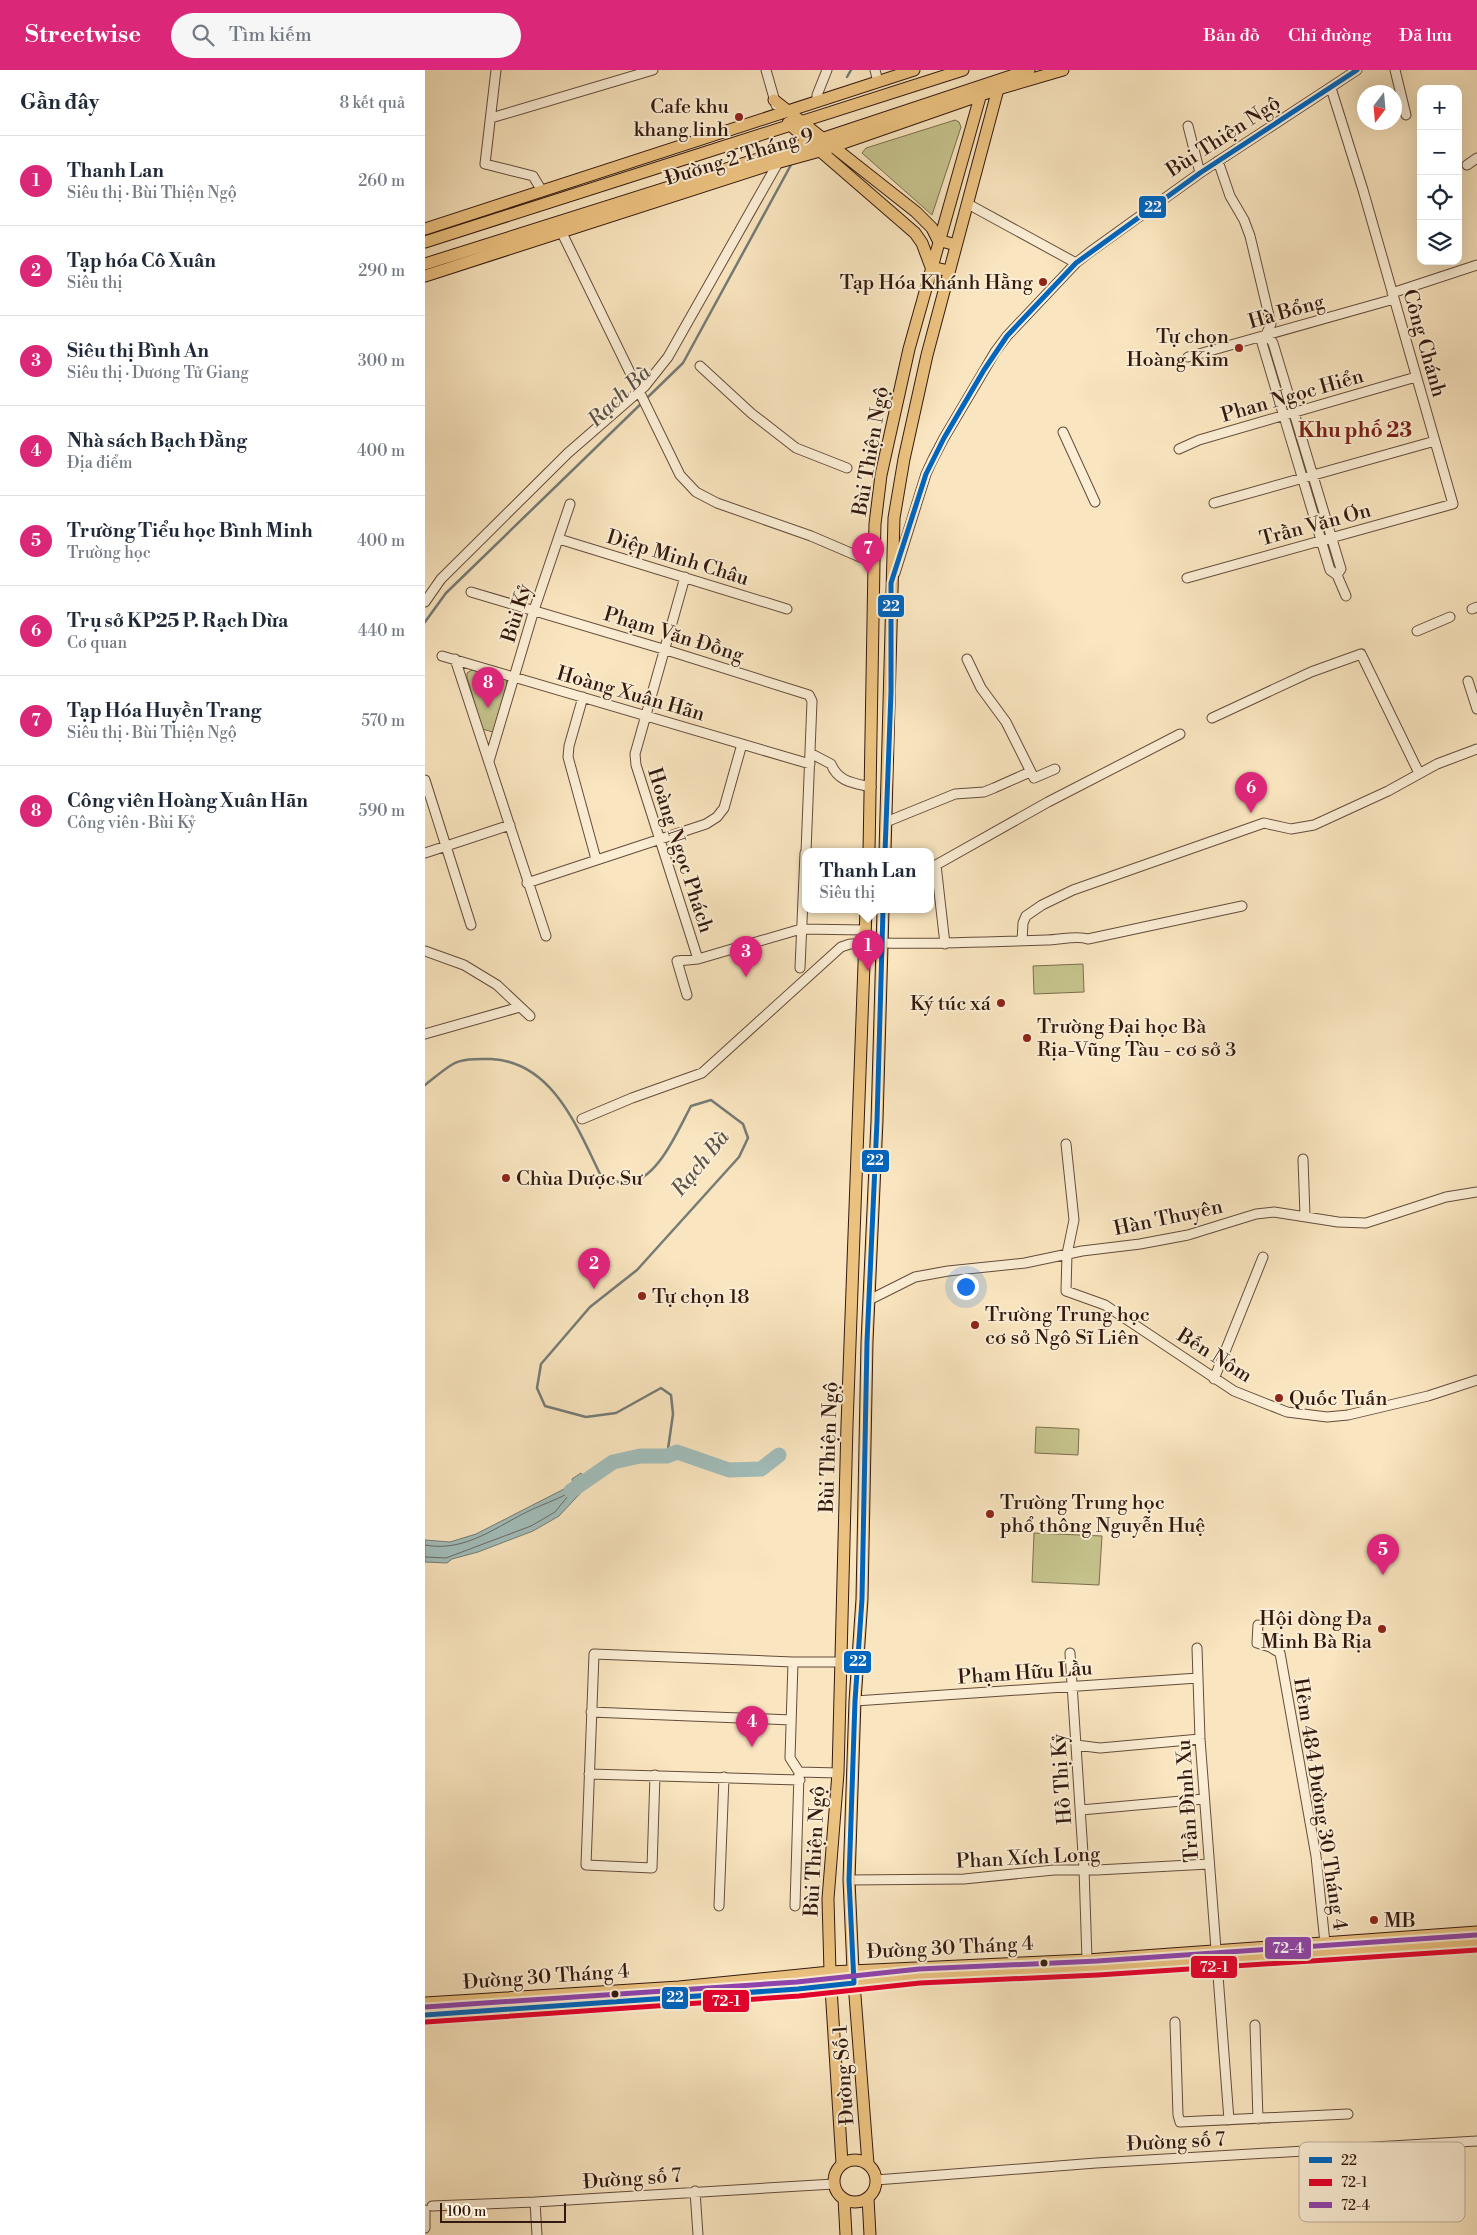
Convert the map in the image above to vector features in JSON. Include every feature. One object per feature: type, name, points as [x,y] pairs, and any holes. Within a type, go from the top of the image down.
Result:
[{"type":"main road","name":"Đường 2 Tháng 9","points":[[425,229],[914,70]]},
{"type":"main road","name":"Đường 2 Tháng 9","points":[[425,242],[963,70]]},
{"type":"main road","name":"Đường 2 Tháng 9","points":[[425,276],[511,243],[1029,70]]},
{"type":"main road","name":"Đường 2 Tháng 9","points":[[425,264],[511,243],[563,233],[779,161],[820,151],[998,90],[1063,70]]},
{"type":"main road","name":"Bùi Thiện Ngộ","points":[[885,848],[891,692],[891,583],[894,518],[920,383],[998,90]]},
{"type":"main road","name":"Bùi Thiện Ngộ","points":[[869,848],[875,524],[881,475],[909,349],[980,97]]},
{"type":"main road","points":[[774,100],[784,113],[797,124],[823,138],[916,212],[932,228],[939,240],[956,245]]},
{"type":"main road","points":[[797,124],[810,142],[915,233],[927,253],[931,267],[949,272]]},
{"type":"main road","points":[[503,204],[507,216]]},
{"type":"main road","name":"Bùi Thiện Ngộ","points":[[831,1986],[829,1972],[828,1899],[838,1774],[845,1490],[866,913]]},
{"type":"main road","name":"Bùi Thiện Ngộ","points":[[854,1983],[849,1880],[855,1701],[862,1599],[869,1300],[883,913]]},
{"type":"main road","points":[[865,930],[882,930]]},
{"type":"main road","points":[[854,1256],[871,1257]]},
{"type":"main road","points":[[845,1490],[865,1490]]},
{"type":"main road","points":[[838,1774],[854,1774]]},
{"type":"main road","name":"Đường 30 Tháng 4","points":[[425,2003],[831,1986],[919,1976],[1097,1968],[1325,1943],[1472,1938]]},
{"type":"main road","name":"Đường 30 Tháng 4","points":[[425,2015],[651,1994],[853,1970],[1216,1955],[1472,1938]]},
{"type":"main road","name":"Đường Số 1","points":[[854,1983],[868,2164]]},
{"type":"main road","name":"Đường Số 1","points":[[831,1986],[842,2164]]},
{"type":"main road","points":[[854,2160],[868,2164],[875,2173],[877,2180],[873,2193],[868,2198],[855,2202],[844,2199],[837,2192],[834,2184],[835,2174],[842,2164],[854,2160]]},
{"type":"main road","points":[[868,2198],[870,2235]]},
{"type":"main road","points":[[844,2199],[846,2235]]},
{"type":"street","points":[[496,70],[485,164],[533,176],[542,191]]},
{"type":"street","points":[[491,118],[653,70]]},
{"type":"street","points":[[766,70],[774,100]]},
{"type":"street","points":[[817,102],[817,95],[827,70]]},
{"type":"street","points":[[875,70],[878,82]]},
{"type":"street","name":"Bùi Thiện Ngộ","points":[[891,583],[926,474],[943,438],[1007,336],[1076,263],[1200,173],[1357,70]]},
{"type":"street","points":[[1395,70],[1406,114]]},
{"type":"street","name":"Công Chánh","points":[[1331,88],[1363,190],[1453,504]]},
{"type":"street","points":[[1188,126],[1200,173]]},
{"type":"street","points":[[1467,164],[1477,158]]},
{"type":"street","points":[[425,602],[441,579],[554,467],[639,391],[668,357],[779,161]]},
{"type":"street","points":[[1218,161],[1230,196],[1247,226],[1271,324],[1262,343],[1312,474],[1341,569],[1337,574]]},
{"type":"street","points":[[968,204],[1076,263]]},
{"type":"street","points":[[563,233],[680,475],[696,492],[717,503],[811,536],[874,563]]},
{"type":"street","name":"Hà Bổng","points":[[1188,357],[1393,296],[1477,265]]},
{"type":"street","points":[[700,366],[751,413],[796,448],[847,468]]},
{"type":"street","name":"Phan Ngọc Hiển","points":[[1179,449],[1199,440],[1416,377]]},
{"type":"street","points":[[1290,413],[1303,478],[1321,541],[1330,570],[1337,574],[1346,596]]},
{"type":"street","points":[[1063,432],[1095,502]]},
{"type":"street","points":[[1214,504],[1312,474],[1435,441]]},
{"type":"street","name":"Bùi Kỷ","points":[[489,761],[534,610],[570,504]]},
{"type":"street","name":"Trần Văn Ơn","points":[[1187,578],[1453,504]]},
{"type":"street","name":"Diệp Minh Châu","points":[[559,538],[787,609]]},
{"type":"street","name":"Hoàng Ngọc Phách","points":[[685,577],[663,649],[635,754],[636,765],[698,959]]},
{"type":"street","name":"Phạm Văn Đồng","points":[[471,592],[809,695],[812,701],[811,753],[805,848]]},
{"type":"street","points":[[1417,631],[1450,617]]},
{"type":"street","points":[[1212,718],[1311,672],[1361,654],[1419,773]]},
{"type":"street","name":"Hoàng Xuân Hãn","points":[[442,656],[810,764]]},
{"type":"street","points":[[455,659],[545,936]]},
{"type":"street","points":[[967,659],[981,688],[1006,722],[1034,778],[1055,769]]},
{"type":"street","points":[[1468,681],[1477,709]]},
{"type":"street","points":[[583,697],[569,746],[568,757],[596,860]]},
{"type":"street","points":[[945,944],[936,865],[1048,802],[1180,734]]},
{"type":"street","points":[[527,883],[706,824],[717,817],[724,808],[741,744]]},
{"type":"street","points":[[1022,941],[1025,916],[1042,905],[1073,890],[1264,824],[1291,829],[1313,824],[1388,791],[1419,773],[1477,748]]},
{"type":"street","points":[[811,753],[831,764],[833,771],[843,781],[871,788]]},
{"type":"street","points":[[886,822],[955,794],[983,792],[1030,772]]},
{"type":"street","points":[[425,780],[471,925]]},
{"type":"street","points":[[425,853],[509,825]]},
{"type":"street","points":[[882,943],[945,944],[1101,937],[1242,906]]},
{"type":"street","name":"Phạm Văn Đồng","points":[[800,968],[802,910]]},
{"type":"street","points":[[687,995],[677,961],[698,959],[801,929],[865,930]]},
{"type":"street","points":[[582,1119],[639,1095],[702,1074],[724,1056],[745,1032],[841,947],[850,944],[865,944]]},
{"type":"street","points":[[425,951],[464,965],[497,985],[530,1016]]},
{"type":"street","points":[[425,1034],[520,1007]]},
{"type":"street","points":[[1066,1144],[1074,1220],[1067,1254]]},
{"type":"street","points":[[1303,1160],[1305,1216]]},
{"type":"street","name":"Hàn Thuyên","points":[[869,1300],[915,1277],[948,1271],[1025,1263],[1067,1254],[1140,1244],[1189,1234],[1256,1214],[1274,1212],[1338,1222],[1366,1222],[1446,1197],[1477,1192]]},
{"type":"street","name":"Bến Nôm","points":[[1067,1254],[1066,1291],[1105,1304],[1197,1365],[1214,1379],[1234,1391],[1272,1408],[1305,1415],[1327,1417],[1364,1412],[1428,1396],[1477,1380]]},
{"type":"street","points":[[1214,1379],[1263,1257]]},
{"type":"street","name":"Hẻm 484 Đường 30 Tháng 4","points":[[1258,1626],[1257,1642],[1280,1653],[1315,1856],[1325,1943]]},
{"type":"street","name":"Trần Đình Xu","points":[[1197,1648],[1204,1799],[1229,2120]]},
{"type":"street","name":"Hồ Thị Kỷ","points":[[1070,1653],[1081,1810],[1087,1960]]},
{"type":"street","points":[[655,1775],[652,1868],[586,1865],[594,1654],[793,1662],[842,1662]]},
{"type":"street","points":[[793,1662],[790,1758],[799,1776],[795,1906]]},
{"type":"street","name":"Phạm Hữu Lầu","points":[[855,1701],[1198,1678]]},
{"type":"street","points":[[591,1712],[791,1720]]},
{"type":"street","points":[[1076,1746],[1100,1748],[1200,1739]]},
{"type":"street","points":[[589,1774],[723,1778],[838,1774]]},
{"type":"street","points":[[719,1906],[723,1778]]},
{"type":"street","points":[[1081,1810],[1204,1799]]},
{"type":"street","name":"Phan Xích Long","points":[[849,1880],[964,1879],[1054,1870],[1209,1864]]},
{"type":"street","points":[[1175,2022],[1178,2120],[1184,2122],[1348,2114]]},
{"type":"street","points":[[1255,2025],[1258,2118]]},
{"type":"street","name":"Đường số 7","points":[[1444,2142],[1477,2140]]},
{"type":"street","name":"Đường số 7","points":[[877,2180],[1096,2163],[1299,2151]]},
{"type":"street","name":"Đường số 7","points":[[429,2208],[834,2184]]},
{"type":"street","points":[[695,2191],[698,2235]]},
{"type":"street","points":[[535,2202],[537,2235]]},
{"type":"street","points":[[425,2228],[429,2208]]},
{"type":"shaded area","points":[[955,120],[959,122],[961,127],[932,215],[862,153],[866,148]]},
{"type":"shaded area","points":[[472,670],[506,678],[507,686],[493,732],[482,729],[467,677],[467,673]]},
{"type":"shaded area","points":[[1083,964],[1084,992],[1034,994],[1033,966]]},
{"type":"shaded area","points":[[1036,1427],[1079,1429],[1078,1455],[1035,1453]]},
{"type":"shaded area","points":[[1034,1533],[1102,1536],[1099,1585],[1032,1582]]},
{"type":"water","points":[[581,1473],[589,1484],[559,1516],[533,1531],[478,1552],[452,1559],[447,1563],[425,1562],[425,1540],[450,1542],[476,1534],[566,1488],[573,1483],[572,1479]]},
{"type":"waterway","points":[[847,77],[851,70]]},
{"type":"waterway","name":"Rạch Bà","points":[[425,622],[446,593],[683,363],[792,163]]},
{"type":"waterway","name":"Rạch Bà","points":[[425,1085],[453,1064],[466,1060],[491,1059],[513,1063],[532,1072],[547,1085],[573,1120],[602,1178],[617,1182],[633,1181],[642,1177],[660,1161],[691,1106],[711,1100],[743,1124],[748,1138],[739,1157],[637,1270],[590,1307],[541,1364],[537,1388],[545,1406],[586,1417],[616,1413],[661,1388],[671,1395],[673,1414],[667,1456]]},
{"type":"waterway","name":"Rạch Bà","points":[[571,1491],[613,1462],[640,1456],[667,1456],[677,1452],[729,1470],[761,1469],[779,1455]]},
{"type":"transit line","name":"22","points":[[885,848],[891,692],[891,583],[926,474],[944,438],[984,370],[1007,336],[1076,263],[1200,173],[1357,70]]},
{"type":"transit line","name":"22","points":[[425,2015],[798,1989],[854,1983],[849,1880],[855,1701],[862,1599],[867,1342],[877,1121],[883,913]]},
{"type":"transit line","name":"72-4","points":[[425,2007],[797,1982],[919,1969],[1097,1961],[1476,1935]]},
{"type":"transit line","name":"72-1","points":[[426,2022],[799,1996],[920,1983],[1098,1975],[1477,1950]]},
{"type":"place","name":"Cafe khu khang linh","points":[[739,117]]},
{"type":"place","name":"Tạp Hóa Khánh Hằng","points":[[1043,282]]},
{"type":"place","name":"Tự chọn Hoàng Kim","points":[[1239,348]]},
{"type":"place","name":"Tạp Hóa Huyền Trang","points":[[868,574]]},
{"type":"place","name":"Công viên Hoàng Xuân Hãn","points":[[488,708]]},
{"type":"place","name":"Trụ sở KP25 P. Rạch Dừa","points":[[1251,813]]},
{"type":"place","name":"Thanh Lan","points":[[868,971]]},
{"type":"place","name":"Siêu thị Bình An","points":[[746,977]]},
{"type":"place","name":"Ký túc xá","points":[[1001,1003]]},
{"type":"place","name":"Trường Đại học Bà Rịa-Vũng Tàu - cơ sở 3","points":[[1027,1038]]},
{"type":"place","name":"Chùa Dược Sư","points":[[506,1178]]},
{"type":"place","name":"Tạp hóa Cô Xuân","points":[[594,1289]]},
{"type":"place","name":"Tự chọn 18","points":[[642,1296]]},
{"type":"place","name":"Trường Trung học cơ sở Ngô Sĩ Liên","points":[[975,1325]]},
{"type":"place","name":"Quốc Tuấn","points":[[1279,1398]]},
{"type":"place","name":"Trường Trung học phổ thông Nguyễn Huệ","points":[[990,1514]]},
{"type":"place","name":"Trường Tiểu học Bình Minh","points":[[1383,1575]]},
{"type":"place","name":"Hội dòng Đa Minh Bà Rịa","points":[[1382,1629]]},
{"type":"place","name":"Nhà sách Bạch Đằng","points":[[752,1747]]},
{"type":"place","name":"MB","points":[[1374,1920]]},
{"type":"district","name":"Khu phố 23","points":[[1355,430]]}]
